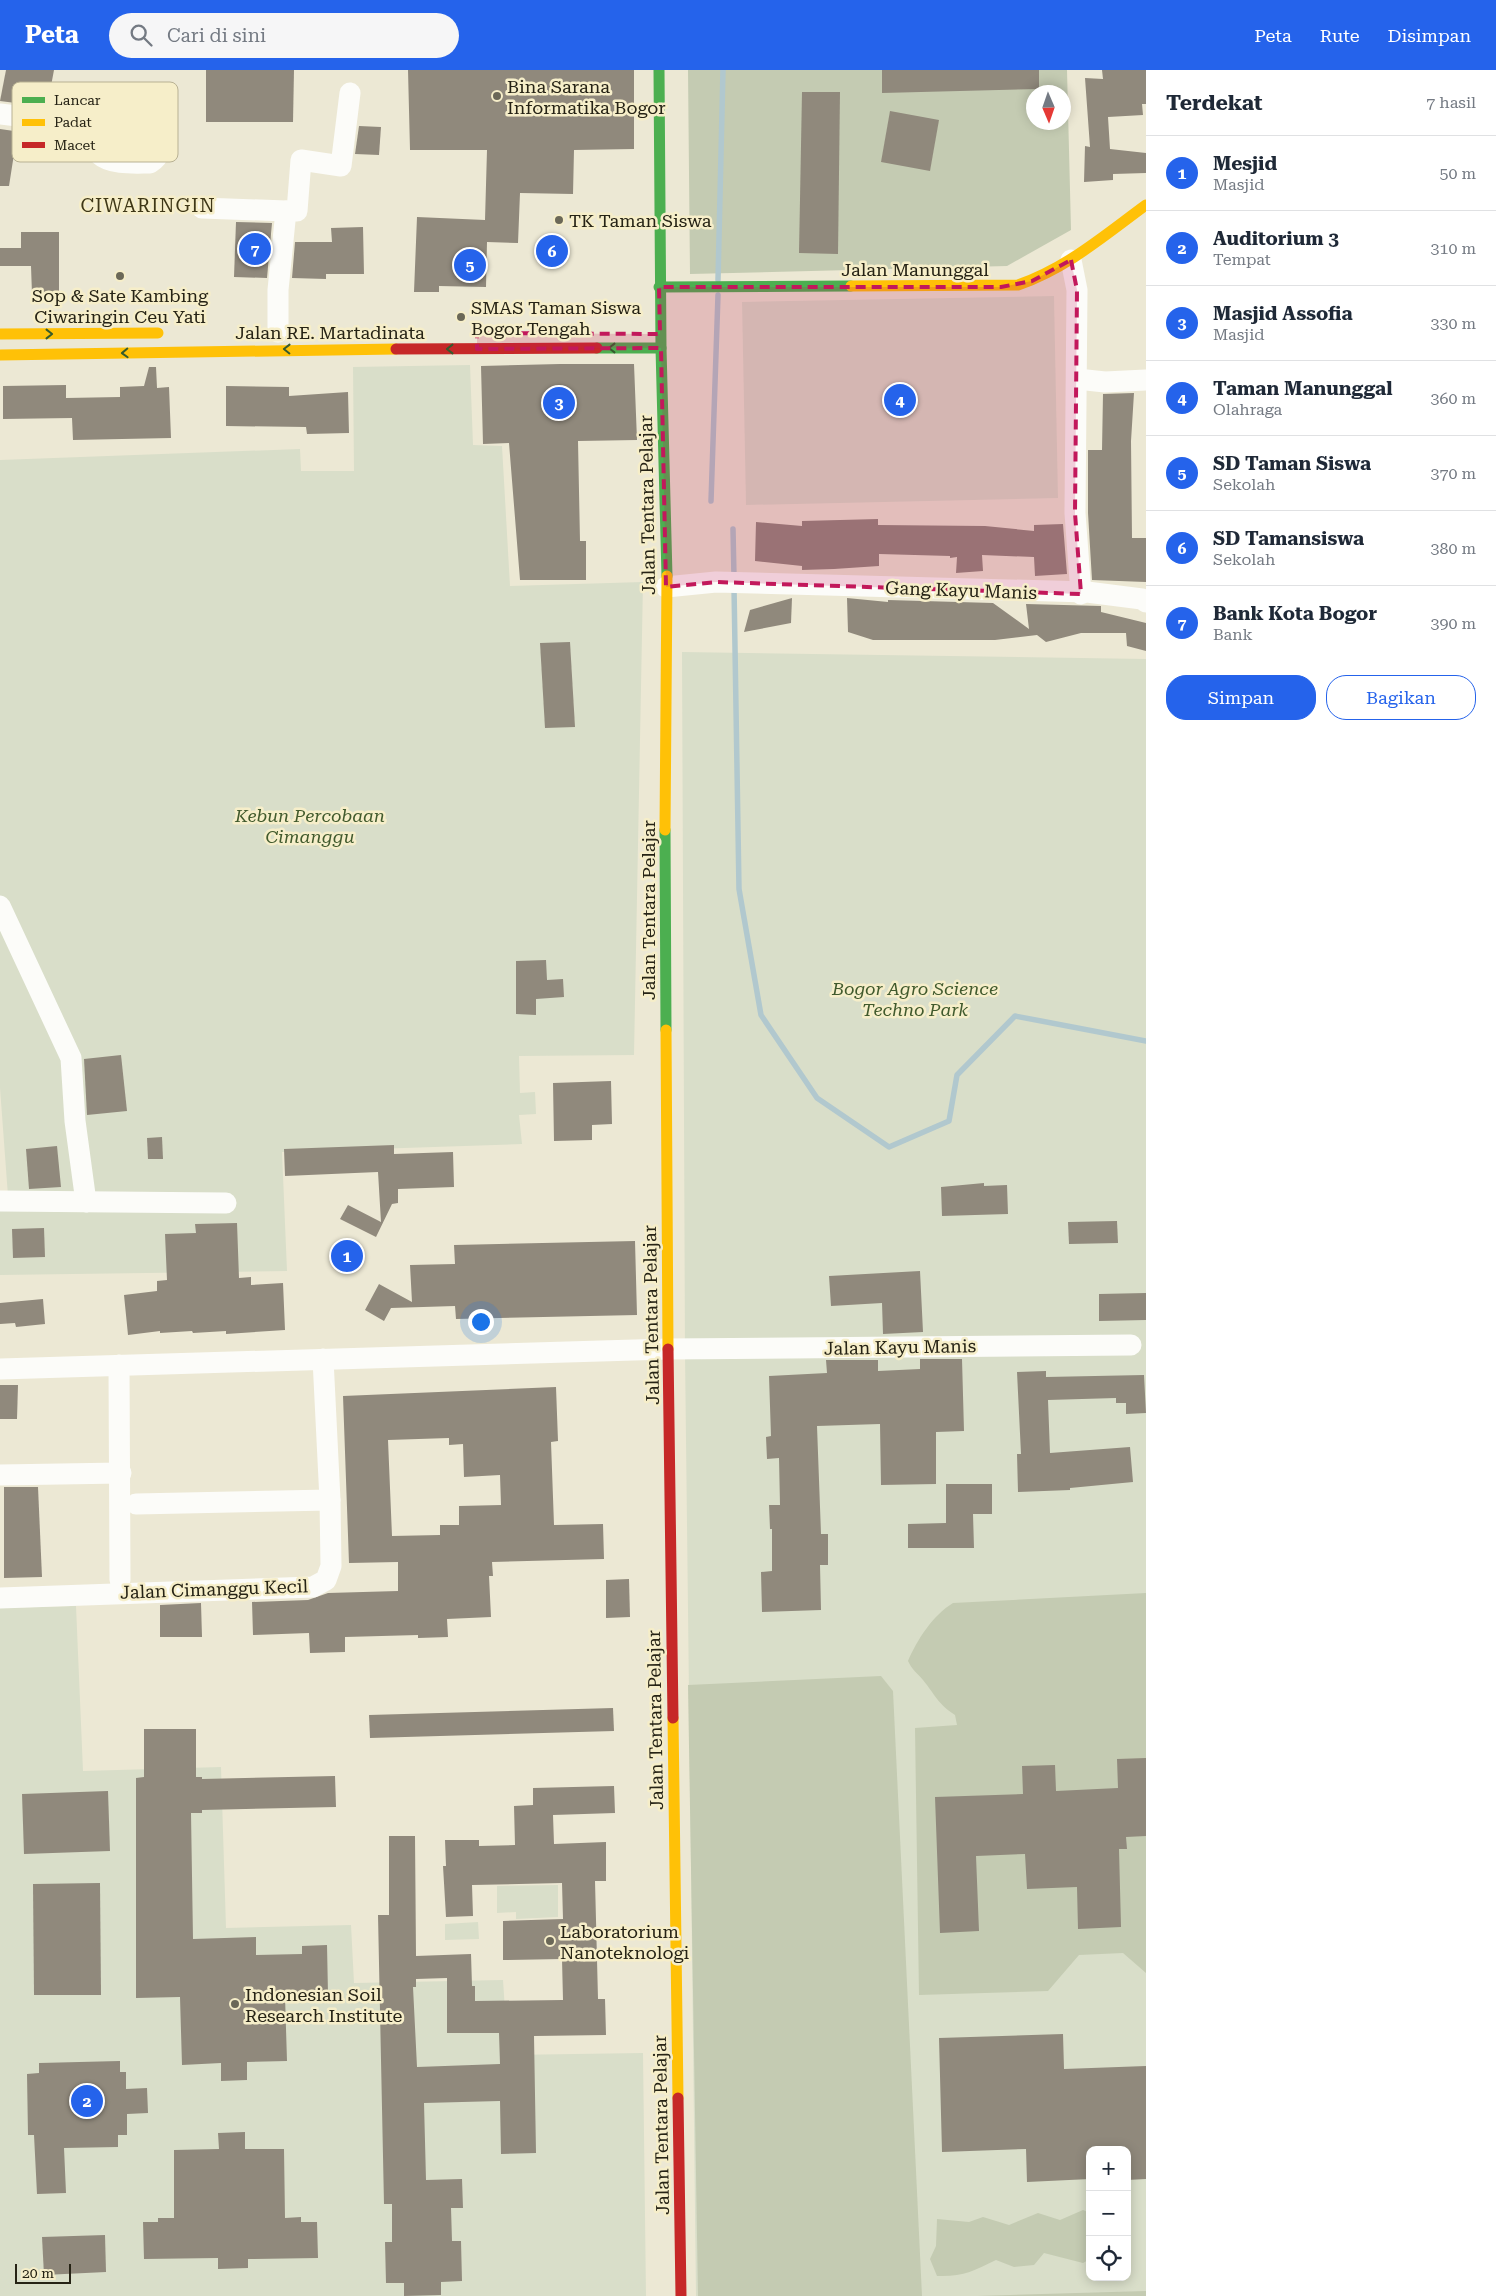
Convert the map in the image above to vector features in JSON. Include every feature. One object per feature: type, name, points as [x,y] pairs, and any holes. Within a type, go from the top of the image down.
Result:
[{"type":"main road","name":"Jalan Tentara Pelajar","points":[[659,70],[659,287],[656,334],[661,348],[668,618],[665,800],[668,1349],[681,2296]]},
{"type":"main road","name":"Jalan Manunggal","points":[[659,287],[1018,285],[1032,281],[1071,260],[1146,205]]},
{"type":"main road","points":[[0,334],[169,333]]},
{"type":"main road","points":[[477,333],[477,349]]},
{"type":"main road","name":"Jalan RE. Martadinata","points":[[0,355],[268,349],[661,348]]},
{"type":"street","points":[[202,208],[297,212],[301,160],[341,166],[350,93]]},
{"type":"street","points":[[278,332],[278,290],[286,211]]},
{"type":"street","points":[[1071,260],[1077,290],[1076,513],[1081,594]]},
{"type":"street","points":[[1077,379],[1105,382],[1146,380]]},
{"type":"street","name":"Gang Kayu Manis","points":[[666,587],[716,582],[1081,594],[1087,592],[1142,599],[1146,602]]},
{"type":"street","points":[[0,906],[71,1058],[76,1121],[86,1202]]},
{"type":"street","points":[[0,1201],[226,1203]]},
{"type":"street","name":"Jalan Kayu Manis","points":[[668,1349],[1131,1345]]},
{"type":"street","points":[[0,1369],[668,1349]]},
{"type":"street","name":"Jalan Cimanggu Kecil","points":[[0,1598],[313,1587],[326,1580],[331,1566],[330,1500],[323,1359]]},
{"type":"street","points":[[119,1366],[120,1580]]},
{"type":"street","points":[[0,1474],[121,1473]]},
{"type":"street","points":[[136,1504],[330,1500]]},
{"type":"highlighted area","points":[[1071,260],[1077,290],[1075,513],[1081,594],[716,582],[666,587],[661,348],[477,349],[477,333],[660,334],[659,287],[1001,287],[1032,281]]},
{"type":"green space","points":[[688,70],[1067,70],[1067,85],[1026,85],[1026,130],[1068,130],[1071,230],[1007,266],[690,274]]},
{"type":"green space","points":[[1054,296],[1058,498],[746,505],[742,302]]},
{"type":"green space","name":"Kebun Percobaan Cimanggu","points":[[470,365],[473,445],[502,446],[510,586],[643,582],[634,1055],[519,1056],[520,1093],[535,1092],[536,1114],[519,1115],[522,1144],[282,1152],[287,1271],[0,1275],[0,1196],[8,1196],[0,1088],[0,460],[300,449],[301,471],[354,471],[353,367]]},
{"type":"green space","name":"Bogor Agro Science Techno Park","points":[[682,652],[1146,659],[1146,2296],[696,2296],[685,1353]]},
{"type":"green space","points":[[1146,1593],[1146,1973],[1123,1953],[1079,1955],[1048,1991],[919,1995],[915,1728],[957,1725],[955,1715],[940,1703],[908,1661],[916,1645],[932,1621],[953,1603]]},
{"type":"green space","points":[[76,1606],[83,1771],[221,1767],[226,1928],[351,1925],[354,1983],[503,1980],[508,2055],[643,2053],[646,2296],[0,2296],[0,1608]]},
{"type":"green space","points":[[881,1676],[893,1691],[922,2296],[698,2296],[688,1685]]},
{"type":"green space","points":[[558,1885],[558,1917],[516,1919],[516,1912],[497,1913],[497,1886]]},
{"type":"green space","points":[[478,1922],[479,1939],[445,1940],[445,1924]]},
{"type":"green space","points":[[1083,2210],[1086,2211],[1086,2261],[1083,2263],[1044,2253],[1034,2265],[1014,2267],[996,2260],[968,2272],[937,2276],[930,2259],[936,2246],[937,2219],[969,2222],[983,2217],[1009,2225],[1038,2213],[1060,2220]]},
{"type":"green space","points":[[1146,2291],[1146,2296],[977,2296]]},
{"type":"building","points":[[6,70],[54,70],[52,82],[12,82],[12,103],[0,101]]},
{"type":"building","points":[[206,70],[294,70],[293,122],[206,122]]},
{"type":"building","points":[[408,70],[634,70],[634,149],[574,150],[573,194],[520,193],[518,243],[487,242],[486,287],[439,286],[439,292],[414,292],[417,217],[485,220],[487,150],[410,150]]},
{"type":"building","points":[[882,70],[1039,70],[1039,85],[1026,85],[1026,89],[882,93]]},
{"type":"building","points":[[1102,70],[1146,70],[1146,104],[1142,104],[1143,115],[1108,117],[1110,149],[1146,153],[1146,173],[1113,174],[1113,180],[1084,182],[1085,146],[1090,147],[1085,78],[1103,79]]},
{"type":"building","points":[[802,92],[840,92],[838,254],[799,253]]},
{"type":"building","points":[[890,111],[939,120],[930,171],[881,162]]},
{"type":"building","points":[[359,126],[381,127],[379,155],[355,154]]},
{"type":"building","points":[[0,129],[12,131],[13,162],[9,186],[0,186]]},
{"type":"building","points":[[236,222],[272,223],[267,278],[234,277]]},
{"type":"building","points":[[363,227],[364,274],[326,274],[326,279],[292,278],[295,242],[332,242],[331,228]]},
{"type":"building","points":[[21,232],[59,232],[59,294],[32,294],[31,266],[0,266],[0,248],[21,248]]},
{"type":"building","points":[[634,364],[637,440],[578,441],[580,541],[586,541],[586,580],[520,580],[509,443],[483,444],[481,366]]},
{"type":"building","points":[[149,367],[156,367],[157,388],[169,387],[171,438],[73,440],[72,418],[3,419],[3,386],[66,385],[66,398],[120,397],[120,387],[144,386]]},
{"type":"building","points":[[226,386],[289,387],[289,396],[348,392],[349,433],[307,434],[306,427],[226,426]]},
{"type":"building","points":[[1134,393],[1131,441],[1132,538],[1146,538],[1146,582],[1092,580],[1088,513],[1088,450],[1102,450],[1103,394]]},
{"type":"building","points":[[878,519],[878,525],[985,526],[1034,531],[1034,525],[1063,524],[1067,574],[1035,576],[1034,557],[982,555],[983,571],[956,573],[957,557],[950,558],[950,556],[879,554],[879,566],[802,570],[802,566],[755,561],[756,522],[802,526],[802,521]]},
{"type":"building","points":[[792,598],[791,623],[744,632],[750,610]]},
{"type":"building","points":[[847,598],[888,602],[888,600],[993,603],[1029,629],[1026,604],[1101,606],[1101,612],[1146,623],[1146,651],[1127,646],[1126,633],[1081,633],[1046,642],[1037,635],[995,640],[873,640],[848,632]]},
{"type":"building","points":[[570,642],[575,727],[545,728],[540,643]]},
{"type":"building","points":[[546,960],[547,980],[563,979],[564,997],[536,999],[536,1015],[516,1014],[516,961]]},
{"type":"building","points":[[121,1055],[127,1111],[87,1115],[84,1059]]},
{"type":"building","points":[[611,1081],[612,1124],[592,1125],[592,1140],[554,1141],[553,1083]]},
{"type":"building","points":[[162,1137],[163,1159],[148,1159],[147,1138]]},
{"type":"building","points":[[394,1145],[394,1154],[453,1152],[454,1187],[398,1189],[398,1203],[392,1204],[376,1237],[340,1219],[348,1205],[381,1222],[378,1172],[285,1176],[284,1149]]},
{"type":"building","points":[[57,1146],[61,1187],[29,1189],[26,1149]]},
{"type":"building","points":[[984,1183],[984,1186],[1007,1185],[1008,1214],[942,1216],[941,1187]]},
{"type":"building","points":[[1117,1221],[1118,1243],[1069,1244],[1068,1222]]},
{"type":"building","points":[[237,1223],[239,1278],[251,1277],[251,1285],[283,1283],[285,1330],[226,1334],[226,1331],[160,1333],[160,1331],[128,1335],[124,1295],[157,1291],[157,1281],[167,1280],[165,1234],[196,1233],[195,1224]]},
{"type":"building","points":[[44,1228],[45,1257],[13,1258],[12,1229]]},
{"type":"building","points":[[635,1241],[637,1315],[456,1319],[455,1306],[391,1308],[384,1321],[365,1310],[379,1284],[412,1302],[410,1265],[455,1264],[454,1245]]},
{"type":"building","points":[[920,1271],[923,1332],[883,1334],[882,1303],[831,1306],[829,1276]]},
{"type":"building","points":[[1146,1293],[1146,1320],[1099,1321],[1099,1294]]},
{"type":"building","points":[[43,1299],[45,1324],[16,1327],[15,1323],[0,1324],[0,1303]]},
{"type":"building","points":[[920,1359],[962,1359],[964,1431],[936,1432],[936,1484],[881,1485],[880,1424],[817,1426],[821,1534],[828,1534],[828,1565],[820,1565],[821,1610],[762,1612],[761,1572],[772,1571],[772,1529],[770,1529],[769,1505],[780,1505],[779,1458],[767,1459],[766,1437],[771,1436],[769,1376],[827,1373],[826,1360],[878,1360],[878,1371],[920,1369]]},
{"type":"building","points":[[1046,1371],[1046,1377],[1144,1375],[1146,1413],[1126,1414],[1126,1403],[1116,1403],[1116,1398],[1048,1400],[1050,1453],[1130,1447],[1133,1482],[1070,1488],[1070,1490],[1018,1492],[1017,1454],[1021,1454],[1017,1372]]},
{"type":"building","points":[[0,1385],[18,1385],[17,1419],[0,1419]]},
{"type":"building","points":[[556,1387],[558,1441],[551,1442],[554,1525],[603,1524],[604,1559],[492,1562],[493,1576],[489,1576],[491,1617],[447,1619],[448,1637],[418,1638],[418,1635],[345,1637],[345,1652],[310,1653],[309,1633],[253,1635],[252,1602],[308,1600],[328,1593],[398,1591],[398,1562],[349,1563],[343,1396]],"holes":[[[449,1438],[449,1445],[463,1444],[464,1477],[500,1475],[501,1505],[459,1506],[459,1525],[440,1525],[440,1535],[392,1536],[388,1440]]]},
{"type":"building","points":[[946,1484],[992,1484],[992,1514],[973,1514],[974,1548],[908,1548],[908,1524],[946,1523]]},
{"type":"building","points":[[4,1487],[38,1487],[42,1577],[4,1578]]},
{"type":"building","points":[[629,1579],[630,1617],[606,1618],[606,1580]]},
{"type":"building","points":[[201,1603],[202,1637],[160,1637],[160,1605]]},
{"type":"building","points":[[613,1708],[614,1731],[370,1738],[369,1715]]},
{"type":"building","points":[[144,1729],[196,1729],[196,1777],[202,1777],[202,1779],[335,1776],[336,1807],[202,1810],[202,1813],[191,1813],[193,1939],[256,1937],[256,1955],[302,1954],[302,1946],[327,1945],[328,1994],[285,1996],[287,2061],[247,2062],[247,2080],[221,2081],[221,2063],[182,2065],[180,1997],[136,1998],[136,1778],[144,1777]]},
{"type":"building","points":[[1146,1758],[1146,1836],[1126,1837],[1127,1849],[1119,1849],[1121,1927],[1078,1929],[1077,1887],[1027,1889],[1025,1854],[976,1856],[979,1931],[940,1933],[935,1797],[1023,1794],[1022,1766],[1055,1765],[1056,1791],[1118,1788],[1117,1759]]},
{"type":"building","points":[[614,1786],[615,1813],[553,1815],[554,1844],[606,1842],[606,1881],[595,1881],[598,1999],[605,1999],[606,2035],[534,2036],[536,2153],[501,2154],[500,2101],[424,2103],[426,2180],[462,2179],[463,2208],[451,2208],[452,2241],[461,2241],[462,2281],[441,2282],[441,2295],[404,2296],[404,2283],[386,2283],[385,2242],[392,2242],[392,2204],[384,2204],[378,1915],[389,1915],[389,1836],[415,1836],[416,1956],[471,1954],[472,1986],[475,1986],[475,2001],[563,2000],[562,1959],[503,1960],[503,1921],[563,1919],[562,1883],[472,1885],[473,1916],[446,1917],[443,1866],[446,1866],[445,1840],[479,1840],[479,1846],[515,1845],[514,1806],[533,1805],[533,1788]],"holes":[[[447,1978],[447,2033],[499,2033],[500,2064],[417,2067],[413,1987],[416,1987],[416,1979]]]},
{"type":"building","points":[[108,1791],[110,1851],[24,1854],[22,1794]]},
{"type":"building","points":[[100,1883],[101,1995],[34,1995],[33,1884]]},
{"type":"building","points":[[1063,2034],[1064,2069],[1146,2066],[1146,2179],[1131,2180],[1131,2146],[1086,2146],[1086,2179],[1027,2182],[1026,2149],[942,2152],[939,2038]]},
{"type":"building","points":[[120,2061],[120,2072],[126,2072],[126,2089],[147,2088],[148,2113],[127,2114],[127,2135],[118,2135],[118,2147],[64,2148],[66,2193],[37,2194],[34,2135],[28,2135],[27,2074],[39,2073],[39,2063]]},
{"type":"building","points":[[245,2132],[245,2149],[284,2149],[285,2218],[301,2217],[301,2222],[317,2222],[318,2258],[248,2259],[248,2268],[218,2269],[218,2258],[144,2259],[143,2222],[158,2222],[158,2218],[174,2218],[174,2150],[219,2149],[218,2133]]},
{"type":"building","points":[[105,2235],[106,2272],[44,2275],[42,2237]]},
{"type":"waterway","points":[[718,280],[723,70]]},
{"type":"waterway","points":[[711,501],[718,295]]},
{"type":"waterway","points":[[733,529],[734,577]]},
{"type":"waterway","points":[[734,587],[739,889],[761,1015],[817,1098],[889,1147],[949,1121],[957,1075],[1015,1016],[1146,1041]]},
{"type":"traffic: fast","points":[[597,348],[661,348],[659,70]]},
{"type":"traffic: fast","points":[[659,287],[851,286]]},
{"type":"traffic: fast","points":[[661,348],[667,576]]},
{"type":"traffic: fast","points":[[665,830],[666,1030]]},
{"type":"traffic: slow","points":[[851,286],[1018,285],[1053,270],[1100,239],[1146,205]]},
{"type":"traffic: slow","points":[[0,334],[158,333]]},
{"type":"traffic: slow","points":[[0,355],[396,349]]},
{"type":"traffic: slow","points":[[665,830],[667,576]]},
{"type":"traffic: slow","points":[[666,1030],[668,1349]]},
{"type":"traffic: slow","points":[[673,1718],[678,2098]]},
{"type":"traffic: jam","points":[[396,349],[597,348]]},
{"type":"traffic: jam","points":[[668,1349],[673,1718]]},
{"type":"traffic: jam","points":[[678,2098],[681,2296]]},
{"type":"place","name":"Bina Sarana Informatika Bogor","points":[[497,96]]},
{"type":"place","name":"TK Taman Siswa","points":[[559,220]]},
{"type":"place","name":"Bank Kota Bogor","points":[[255,249]]},
{"type":"place","name":"SD Tamansiswa","points":[[552,251]]},
{"type":"place","name":"SD Taman Siswa","points":[[470,265]]},
{"type":"place","name":"Sop & Sate Kambing Ciwaringin Ceu Yati","points":[[120,276]]},
{"type":"place","name":"SMAS Taman Siswa Bogor Tengah","points":[[461,317]]},
{"type":"place","name":"Taman Manunggal","points":[[900,400]]},
{"type":"place","name":"Masjid Assofia","points":[[559,403]]},
{"type":"place","name":"Mesjid","points":[[347,1256]]},
{"type":"place","name":"Laboratorium Nanoteknologi","points":[[550,1941]]},
{"type":"place","name":"Indonesian Soil Research Institute","points":[[235,2004]]},
{"type":"place","name":"Auditorium 3","points":[[87,2101]]},
{"type":"district","name":"CIWARINGIN","points":[[148,205]]}]
